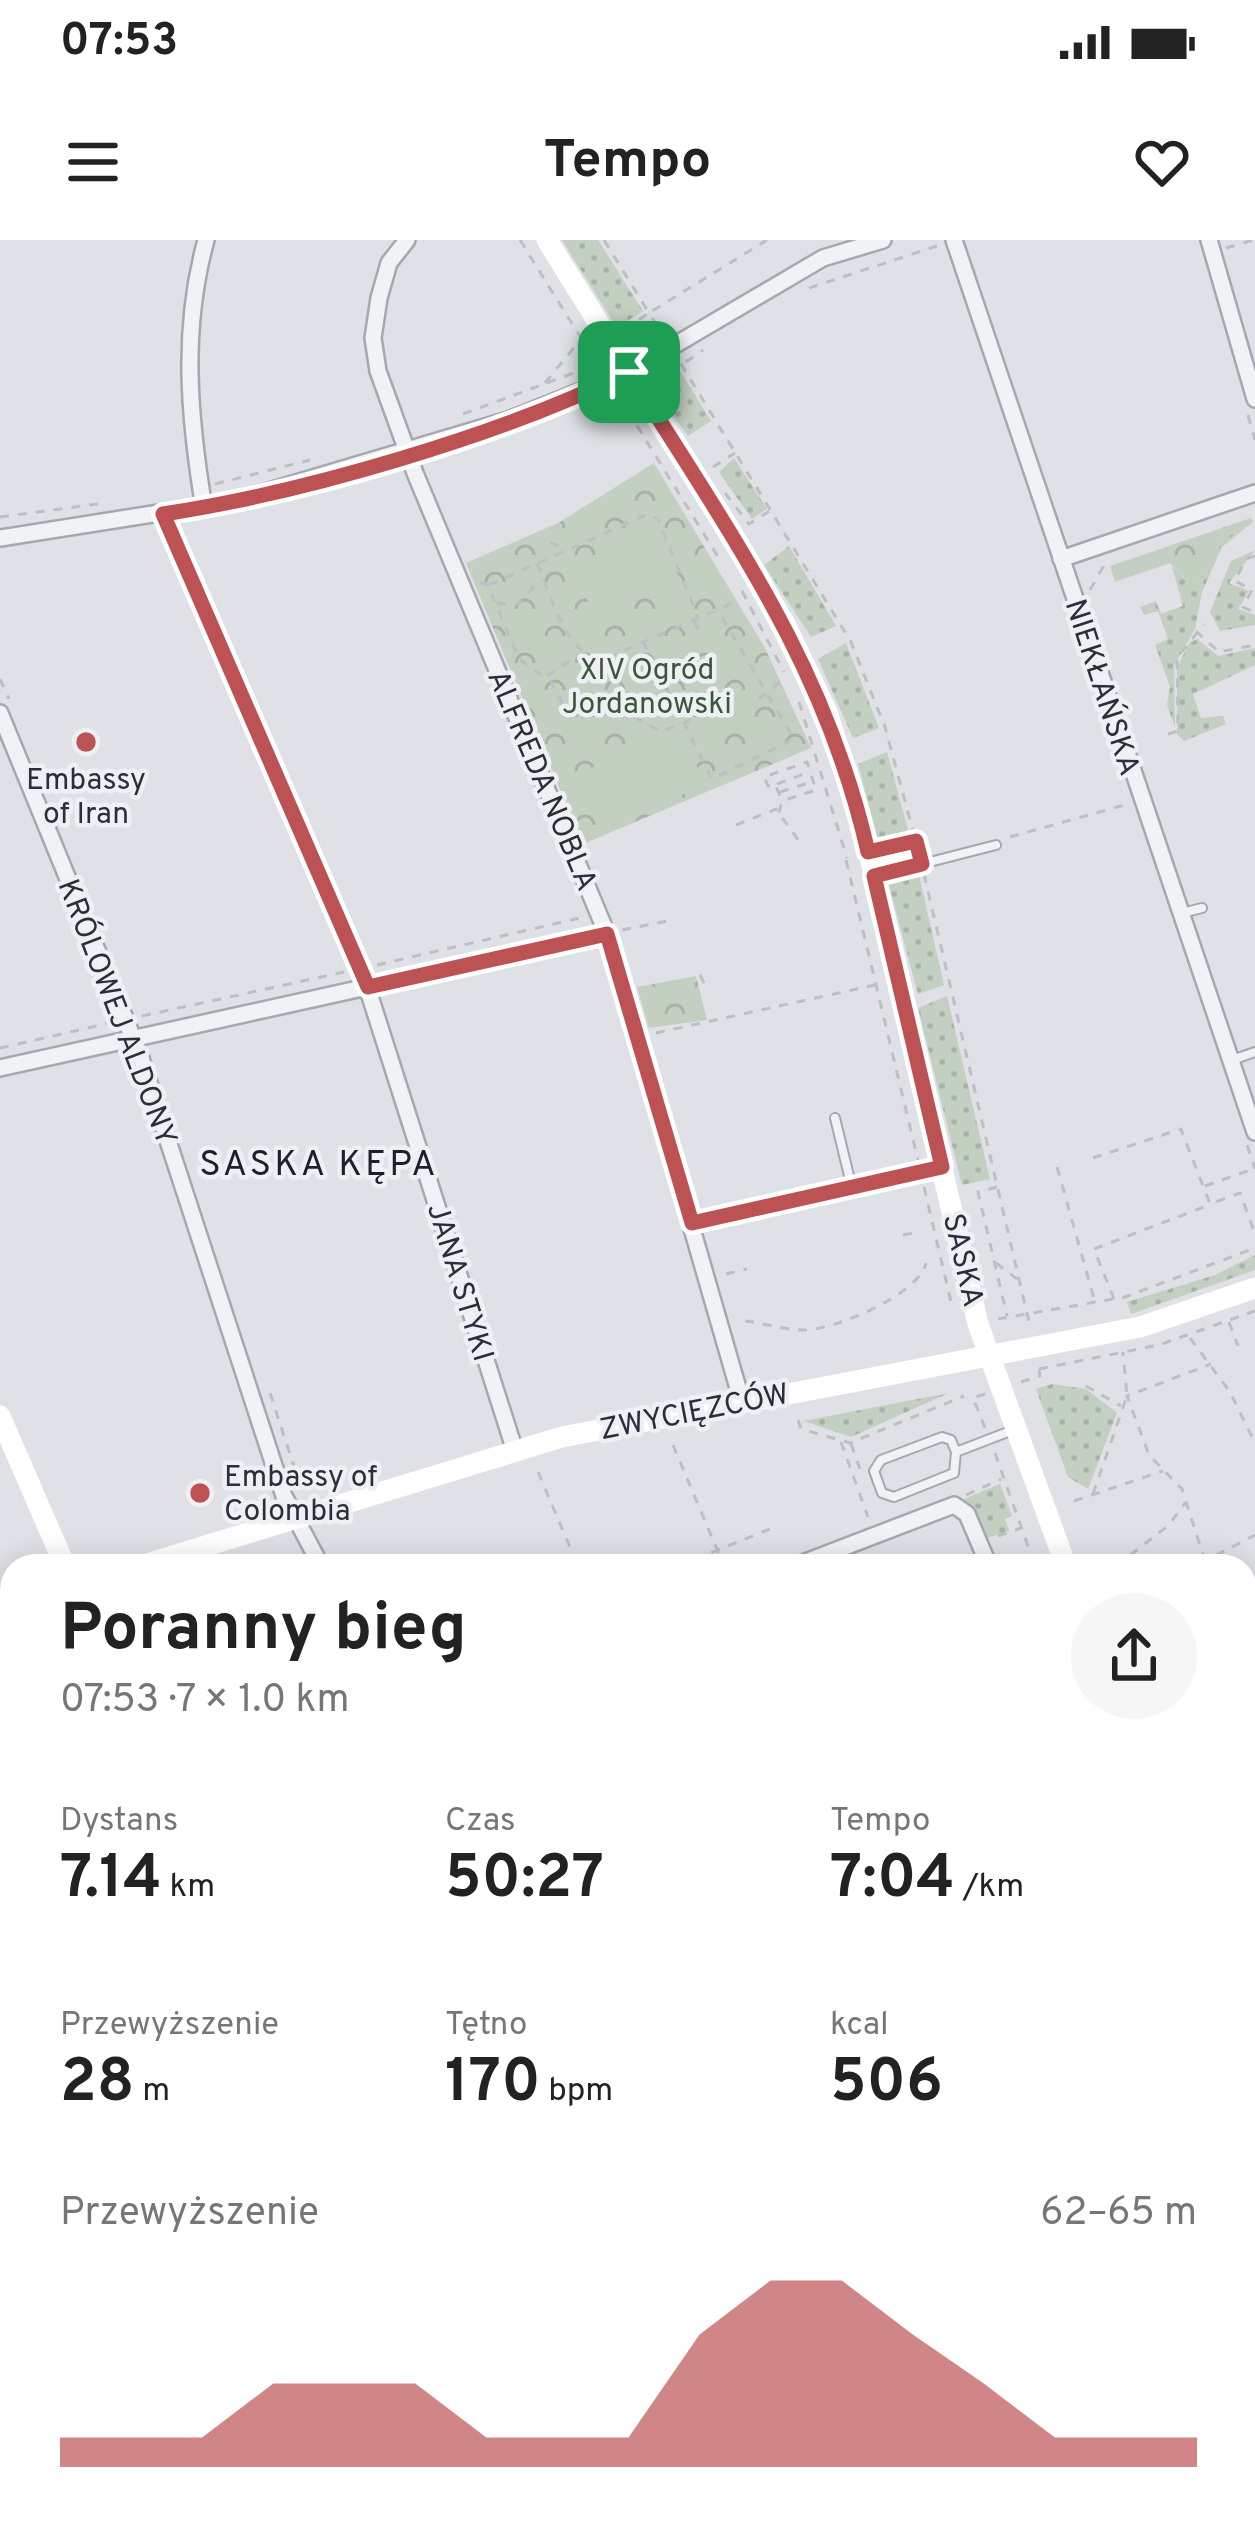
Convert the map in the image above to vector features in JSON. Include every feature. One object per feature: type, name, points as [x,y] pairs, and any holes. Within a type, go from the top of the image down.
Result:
[{"type":"street","points":[[204,508],[189,414],[188,357],[206,240]]},
{"type":"street","name":"ALFREDA NOBLA","points":[[407,240],[389,263],[373,338],[378,371],[607,934],[742,1402]]},
{"type":"street","name":"SASKA","points":[[547,240],[621,381],[800,651],[841,752],[874,876],[931,1170],[987,1356],[1061,1554]]},
{"type":"street","points":[[0,538],[204,508],[408,454],[621,381],[790,275],[823,258],[884,240]]},
{"type":"street","name":"NIEKŁAŃSKA","points":[[954,240],[1255,1132]]},
{"type":"street","points":[[1211,246],[1255,399]]},
{"type":"street","points":[[1060,559],[1255,493]]},
{"type":"street","name":"JANA STYKI","points":[[163,514],[361,968],[515,1451]]},
{"type":"street","name":"KRÓLOWEJ ALDONY","points":[[0,713],[133,1039],[284,1496],[315,1554]]},
{"type":"street","points":[[0,1068],[607,934]]},
{"type":"street","name":"ZWYCIĘZCÓW","points":[[179,1554],[581,1432],[1140,1327],[1255,1288]]},
{"type":"street","points":[[0,1416],[60,1554]]},
{"type":"street","points":[[826,1554],[951,1506],[967,1514],[984,1554]]},
{"type":"lane","points":[[874,876],[995,845]]},
{"type":"lane","points":[[1180,914],[1202,908]]},
{"type":"lane","points":[[1231,1060],[1255,1052]]},
{"type":"lane","points":[[836,1118],[853,1188]]},
{"type":"lane","points":[[692,1223],[931,1170]]},
{"type":"lane","points":[[956,1452],[1014,1430]]},
{"type":"lane","points":[[942,1438],[951,1440],[956,1452],[954,1473],[894,1497],[882,1493],[874,1471],[881,1460],[942,1438]]},
{"type":"path","points":[[520,240],[589,351]]},
{"type":"path","points":[[604,240],[664,337]]},
{"type":"path","points":[[619,332],[767,240]]},
{"type":"path","points":[[794,294],[954,240]]},
{"type":"path","points":[[1211,246],[1254,240]]},
{"type":"path","points":[[544,384],[581,338]]},
{"type":"path","points":[[652,386],[718,340]]},
{"type":"path","points":[[673,352],[862,665],[922,864],[1032,1334]]},
{"type":"path","points":[[457,416],[598,364]]},
{"type":"path","points":[[621,381],[718,559],[732,569]]},
{"type":"path","points":[[736,452],[709,470],[748,524],[771,510]]},
{"type":"path","points":[[201,488],[314,459]]},
{"type":"path","points":[[0,517],[110,502]]},
{"type":"path","points":[[470,581],[488,585],[644,514],[655,516],[701,638]]},
{"type":"path","points":[[550,542],[558,542],[564,551]]},
{"type":"path","points":[[1255,556],[1246,559],[1235,581],[1252,590],[1243,607],[1255,613]]},
{"type":"path","points":[[1082,572],[1089,592],[1110,557],[1088,564]]},
{"type":"path","points":[[536,563],[581,653],[600,660],[742,599]]},
{"type":"path","points":[[495,603],[517,604],[543,578]]},
{"type":"path","points":[[488,585],[519,659],[545,677],[570,718],[626,712],[652,730],[684,724],[698,713]]},
{"type":"path","points":[[742,585],[742,599],[787,677],[831,797],[877,985],[931,1170],[953,1312]]},
{"type":"path","points":[[643,641],[712,778],[794,739],[717,609]]},
{"type":"path","points":[[1168,734],[1178,731],[1177,658],[1204,624]]},
{"type":"path","points":[[1196,631],[1219,652],[1255,645]]},
{"type":"path","points":[[545,677],[581,653]]},
{"type":"path","points":[[760,699],[787,677]]},
{"type":"path","points":[[782,801],[816,790],[807,762],[764,777],[768,786],[810,772]]},
{"type":"path","points":[[778,793],[813,781]]},
{"type":"path","points":[[775,784],[782,801],[778,812]]},
{"type":"path","points":[[995,845],[1015,835],[1141,800]]},
{"type":"path","points":[[736,825],[778,812]]},
{"type":"path","points":[[778,812],[799,841]]},
{"type":"path","points":[[868,852],[916,841]]},
{"type":"path","points":[[0,1048],[598,914]]},
{"type":"path","points":[[607,934],[667,921]]},
{"type":"path","points":[[700,975],[707,988]]},
{"type":"path","points":[[638,1037],[877,985]]},
{"type":"path","points":[[1094,1158],[1180,1129],[1210,1204]]},
{"type":"path","points":[[1058,1167],[1095,1303]]},
{"type":"path","points":[[1203,1187],[1255,1168]]},
{"type":"path","points":[[997,1187],[978,1192],[1007,1317]]},
{"type":"path","points":[[1114,1300],[1094,1249],[1240,1193],[1255,1234]]},
{"type":"path","points":[[904,1235],[918,1232]]},
{"type":"path","points":[[993,1321],[1114,1300],[1255,1248]]},
{"type":"path","points":[[994,1261],[1018,1280]]},
{"type":"path","points":[[745,1321],[806,1330],[836,1324],[880,1305],[921,1278],[926,1264]]},
{"type":"path","points":[[727,1274],[747,1269]]},
{"type":"path","points":[[1228,1320],[1238,1346]]},
{"type":"path","points":[[1187,1335],[1211,1364],[1255,1443]]},
{"type":"path","points":[[1123,1352],[1127,1396],[1149,1455],[1186,1501],[1203,1554]]},
{"type":"path","points":[[1014,1384],[1040,1376],[1036,1358]]},
{"type":"path","points":[[1093,1494],[1127,1396],[1211,1364]]},
{"type":"path","points":[[1086,1386],[1122,1406]]},
{"type":"path","points":[[987,1394],[973,1398],[1031,1554]]},
{"type":"path","points":[[798,1420],[801,1429],[850,1443],[964,1396]]},
{"type":"path","points":[[842,1441],[873,1531]]},
{"type":"path","points":[[673,1445],[720,1554]]},
{"type":"path","points":[[1074,1501],[1164,1471]]},
{"type":"path","points":[[538,1472],[573,1554]]},
{"type":"path","points":[[951,1506],[1004,1478]]},
{"type":"path","points":[[1132,1554],[1169,1525],[1186,1501]]},
{"type":"path","points":[[1005,1534],[1022,1528]]},
{"type":"path","points":[[708,1554],[770,1529]]},
{"type":"path","points":[[1222,1554],[1255,1535]]},
{"type":"green space","points":[[562,240],[598,240],[643,311],[617,328]]},
{"type":"green space","points":[[681,372],[711,421],[688,436],[655,390]]},
{"type":"green space","points":[[734,458],[767,509],[752,519],[719,472]]},
{"type":"green space","name":"XIV Ogród Jordanowski","points":[[654,463],[765,648],[811,748],[583,844],[466,563],[558,523]]},
{"type":"green space","points":[[1251,518],[1253,522],[1225,538],[1203,574],[1186,579],[1170,563],[1115,582],[1110,566]]},
{"type":"green space","points":[[1253,522],[1222,547],[1202,592],[1195,629],[1174,666],[1175,728],[1167,704],[1170,687],[1155,645],[1168,639],[1158,611],[1144,615],[1140,607],[1156,601],[1161,614],[1183,606],[1172,566],[1186,579],[1202,574],[1225,538]]},
{"type":"green space","points":[[656,524],[682,585],[651,598],[625,537]]},
{"type":"green space","points":[[625,544],[646,592],[593,614],[573,566]]},
{"type":"green space","points":[[789,546],[836,626],[811,637],[764,565]]},
{"type":"green space","points":[[1255,550],[1229,583],[1249,591],[1238,609],[1255,615],[1255,625],[1220,631],[1210,612],[1231,561]]},
{"type":"green space","points":[[1197,639],[1218,656],[1255,648],[1255,665],[1193,694],[1201,718],[1223,716],[1226,724],[1184,741],[1177,734],[1177,668],[1189,643]]},
{"type":"green space","points":[[846,643],[879,728],[853,738],[818,659]]},
{"type":"green space","points":[[681,729],[705,785],[606,827],[584,771]]},
{"type":"green space","points":[[887,752],[910,837],[879,844],[858,764]]},
{"type":"green space","points":[[918,871],[944,985],[918,994],[888,882]]},
{"type":"green space","points":[[696,976],[707,1020],[649,1028],[637,987]]},
{"type":"green space","points":[[947,996],[990,1179],[962,1185],[918,1008]]},
{"type":"green space","points":[[1255,1255],[1255,1270],[1131,1314],[1127,1302],[1215,1275]]},
{"type":"green space","points":[[1052,1384],[1086,1389],[1117,1413],[1088,1489],[1068,1477],[1036,1389]]},
{"type":"green space","points":[[949,1393],[851,1437],[803,1421]]},
{"type":"green space","points":[[1000,1484],[1012,1516],[1005,1519],[1009,1531],[984,1539],[957,1502]]},
{"type":"place","name":"Embassy of Iran","points":[[86,742]]},
{"type":"place","name":"Embassy of Colombia","points":[[200,1493]]},
{"type":"district","name":"SASKA KĘPA","points":[[319,1162]]},
{"type":"route","points":[[629,372],[800,651],[837,740],[868,852],[916,841],[922,864],[874,876],[942,1167],[692,1223],[607,934],[368,987],[163,514],[235,501],[408,454],[629,372]]}]
